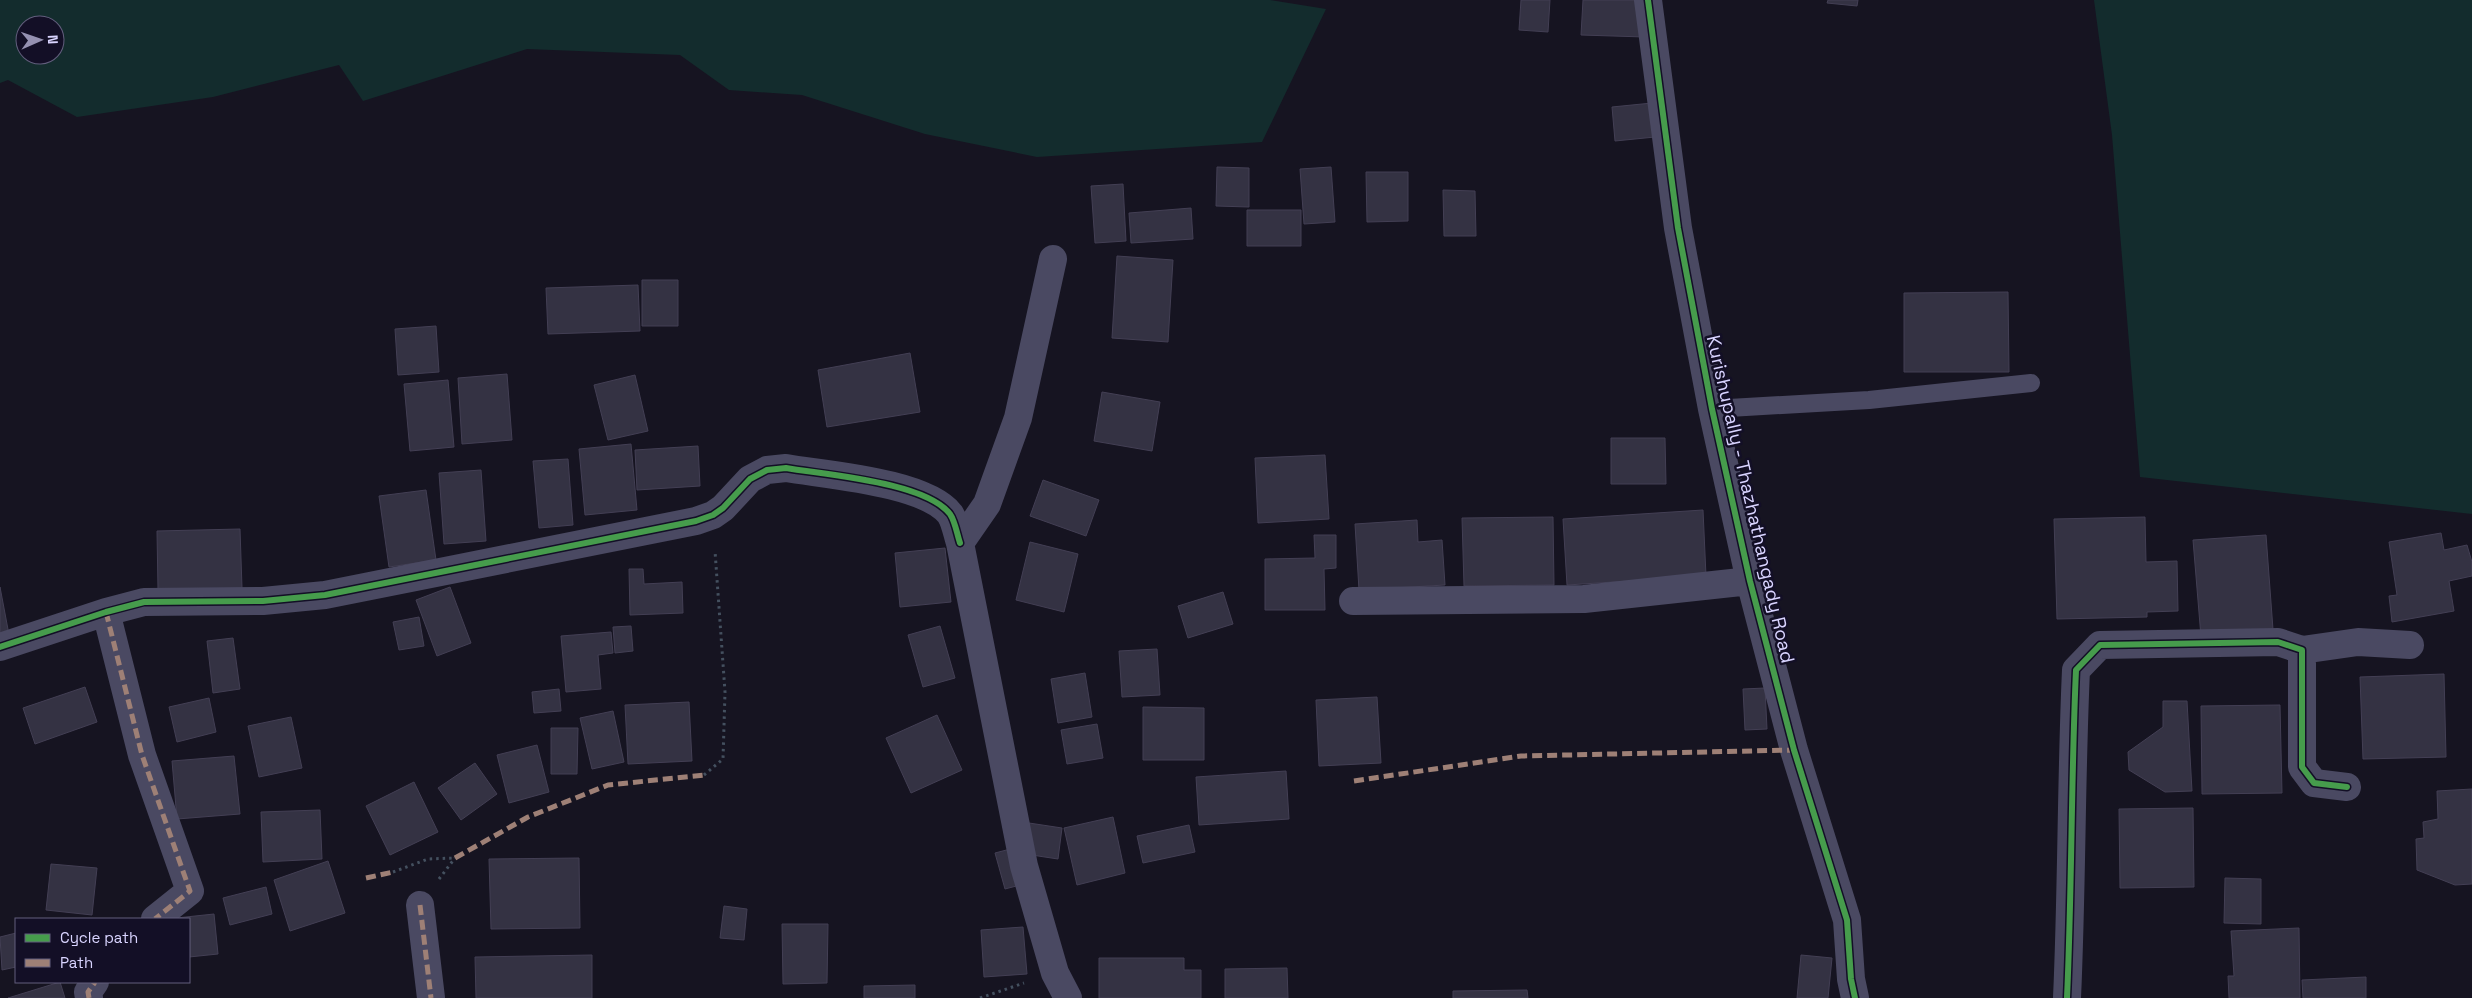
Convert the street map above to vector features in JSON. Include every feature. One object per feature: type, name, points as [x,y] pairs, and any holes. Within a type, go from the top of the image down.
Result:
[{"type":"street","name":"Kurishupally - Thazhathangady Road","points":[[1648,0],[1678,228],[1712,409],[1750,581],[1794,750],[1847,920],[1851,978],[1855,998]]},
{"type":"street","points":[[960,543],[987,504],[1018,418],[1053,259]]},
{"type":"street","points":[[0,647],[106,612],[144,602],[263,601],[326,595],[696,520],[713,515],[724,508],[750,479],[767,470],[786,468],[902,487],[935,501],[951,515],[960,543],[1024,866],[1055,973],[1068,998]]},
{"type":"street","points":[[1353,601],[1584,599],[1750,581]]},
{"type":"street","points":[[106,612],[142,755],[190,891],[156,918]]},
{"type":"street","points":[[2067,998],[2072,884],[2072,750],[2076,670],[2100,645],[2278,642],[2302,650],[2358,642],[2410,644]]},
{"type":"street","points":[[2302,650],[2302,766],[2314,784],[2347,787]]},
{"type":"street","points":[[420,905],[431,998]]},
{"type":"street","points":[[89,998],[88,992],[94,983]]},
{"type":"lane","points":[[1712,409],[1869,400],[2031,383]]},
{"type":"path","points":[[704,775],[723,759],[725,692],[713,515]]},
{"type":"path","points":[[393,872],[428,859],[455,858]]},
{"type":"path","points":[[980,998],[1055,973]]},
{"type":"green space","points":[[0,0],[1270,0],[1326,9],[1262,142],[1037,157],[925,134],[802,95],[729,90],[680,55],[527,49],[363,101],[339,65],[213,97],[77,117],[8,80],[0,83]]},
{"type":"green space","points":[[2094,0],[2472,0],[2472,514],[2140,477],[2112,135]]},
{"type":"building","points":[[1521,0],[1550,0],[1548,32],[1519,30]]},
{"type":"building","points":[[1583,0],[1646,0],[1645,37],[1581,35]]},
{"type":"building","points":[[1828,0],[1858,0],[1857,6],[1827,3]]},
{"type":"building","points":[[1652,103],[1655,137],[1615,141],[1612,107]]},
{"type":"building","points":[[1217,167],[1249,168],[1249,207],[1216,206]]},
{"type":"building","points":[[1331,167],[1335,222],[1304,224],[1300,169]]},
{"type":"building","points":[[1366,172],[1408,172],[1408,221],[1367,222]]},
{"type":"building","points":[[1123,184],[1126,241],[1095,243],[1091,186]]},
{"type":"building","points":[[1443,190],[1475,191],[1476,236],[1444,236]]},
{"type":"building","points":[[1191,208],[1193,239],[1131,243],[1129,213]]},
{"type":"building","points":[[1247,210],[1301,210],[1301,246],[1247,246]]},
{"type":"building","points":[[1117,256],[1173,260],[1168,342],[1112,338]]},
{"type":"building","points":[[642,280],[678,280],[678,326],[642,326]]},
{"type":"building","points":[[638,285],[640,331],[548,334],[546,288]]},
{"type":"building","points":[[2008,292],[2009,372],[1904,372],[1904,293]]},
{"type":"building","points":[[436,326],[439,372],[398,375],[395,329]]},
{"type":"building","points":[[910,353],[920,412],[827,427],[818,370]]},
{"type":"building","points":[[507,374],[512,440],[462,444],[458,378]]},
{"type":"building","points":[[635,375],[648,431],[608,440],[594,385]]},
{"type":"building","points":[[448,380],[454,447],[410,451],[404,384]]},
{"type":"building","points":[[1102,392],[1160,402],[1152,451],[1094,441]]},
{"type":"building","points":[[1611,438],[1665,438],[1666,484],[1611,484]]},
{"type":"building","points":[[631,444],[637,510],[585,515],[579,449]]},
{"type":"building","points":[[698,446],[700,486],[637,490],[635,450]]},
{"type":"building","points":[[1325,455],[1329,519],[1258,523],[1255,458]]},
{"type":"building","points":[[568,459],[573,525],[539,528],[533,461]]},
{"type":"building","points":[[481,470],[486,541],[444,544],[439,473]]},
{"type":"building","points":[[1043,480],[1099,500],[1086,536],[1030,516]]},
{"type":"building","points":[[426,490],[436,560],[389,567],[379,496]]},
{"type":"building","points":[[1703,510],[1706,576],[1567,585],[1563,519]]},
{"type":"building","points":[[1553,517],[1554,585],[1464,586],[1462,518]]},
{"type":"building","points":[[2145,517],[2146,562],[2177,561],[2178,611],[2147,612],[2147,617],[2057,619],[2054,519]]},
{"type":"building","points":[[1417,520],[1418,542],[1442,540],[1445,585],[1359,590],[1355,524]]},
{"type":"building","points":[[240,529],[242,588],[158,590],[157,531]]},
{"type":"building","points":[[2441,533],[2444,550],[2467,545],[2472,562],[2472,576],[2449,581],[2454,611],[2392,622],[2389,596],[2397,595],[2389,542]]},
{"type":"building","points":[[1314,535],[1336,535],[1336,568],[1324,569],[1325,610],[1265,610],[1265,559],[1315,558]]},
{"type":"building","points":[[2266,535],[2274,643],[2202,649],[2193,540]]},
{"type":"building","points":[[1030,542],[1078,554],[1064,612],[1016,600]]},
{"type":"building","points":[[945,548],[951,602],[900,607],[895,553]]},
{"type":"building","points":[[629,569],[643,569],[644,584],[682,582],[683,613],[630,615]]},
{"type":"building","points":[[0,587],[10,640],[0,642]]},
{"type":"building","points":[[450,587],[471,643],[437,656],[416,600]]},
{"type":"building","points":[[1223,592],[1233,624],[1188,638],[1178,606]]},
{"type":"building","points":[[419,617],[424,646],[399,650],[393,622]]},
{"type":"building","points":[[631,626],[633,651],[615,653],[613,627]]},
{"type":"building","points":[[940,626],[955,678],[923,687],[908,635]]},
{"type":"building","points":[[611,632],[613,653],[598,655],[601,689],[566,692],[561,636]]},
{"type":"building","points":[[233,638],[240,689],[213,693],[207,641]]},
{"type":"building","points":[[1157,649],[1160,695],[1122,697],[1119,651]]},
{"type":"building","points":[[1085,673],[1092,717],[1058,723],[1051,679]]},
{"type":"building","points":[[2444,674],[2446,757],[2363,759],[2360,677]]},
{"type":"building","points":[[85,687],[97,722],[35,744],[23,708]]},
{"type":"building","points":[[1765,688],[1767,729],[1745,730],[1743,689]]},
{"type":"building","points":[[559,689],[561,711],[534,713],[532,692]]},
{"type":"building","points":[[1377,697],[1381,763],[1319,766],[1316,700]]},
{"type":"building","points":[[209,698],[216,732],[177,742],[169,707]]},
{"type":"building","points":[[2163,701],[2187,701],[2192,791],[2165,792],[2129,770],[2128,752],[2163,727]]},
{"type":"building","points":[[689,702],[692,761],[628,764],[625,705]]},
{"type":"building","points":[[2280,705],[2282,793],[2202,794],[2201,706]]},
{"type":"building","points":[[1143,707],[1204,708],[1204,760],[1143,760]]},
{"type":"building","points":[[613,711],[624,762],[592,769],[580,718]]},
{"type":"building","points":[[937,715],[962,770],[911,793],[886,738]]},
{"type":"building","points":[[291,717],[302,768],[259,777],[248,726]]},
{"type":"building","points":[[1097,724],[1103,758],[1067,764],[1061,730]]},
{"type":"building","points":[[551,728],[578,728],[577,774],[551,774]]},
{"type":"building","points":[[537,745],[549,792],[509,803],[497,755]]},
{"type":"building","points":[[234,756],[240,814],[177,819],[172,761]]},
{"type":"building","points":[[475,763],[497,794],[461,820],[438,788]]},
{"type":"building","points":[[1286,771],[1289,819],[1199,825],[1196,777]]},
{"type":"building","points":[[414,782],[438,832],[390,855],[366,806]]},
{"type":"building","points":[[2472,789],[2472,884],[2455,885],[2417,870],[2416,839],[2424,838],[2423,822],[2438,819],[2437,791]]},
{"type":"building","points":[[2193,808],[2194,887],[2120,888],[2119,809]]},
{"type":"building","points":[[320,810],[322,859],[263,862],[261,812]]},
{"type":"building","points":[[1113,817],[1125,873],[1077,885],[1064,828]]},
{"type":"building","points":[[1029,823],[1062,828],[1058,859],[1025,854]]},
{"type":"building","points":[[1189,825],[1195,852],[1143,863],[1137,836]]},
{"type":"building","points":[[1014,848],[1024,884],[1005,889],[995,853]]},
{"type":"building","points":[[579,858],[580,928],[491,929],[489,859]]},
{"type":"building","points":[[328,861],[345,913],[290,931],[274,880]]},
{"type":"building","points":[[51,864],[97,868],[92,915],[46,910]]},
{"type":"building","points":[[2225,878],[2261,879],[2261,924],[2224,923]]},
{"type":"building","points":[[266,887],[272,914],[230,925],[223,898]]},
{"type":"building","points":[[724,906],[747,909],[744,940],[720,938]]},
{"type":"building","points":[[214,914],[218,954],[190,957],[190,918],[176,918]]},
{"type":"building","points":[[782,924],[828,924],[827,983],[783,984]]},
{"type":"building","points":[[1023,927],[1027,974],[984,977],[981,930]]},
{"type":"building","points":[[2299,928],[2300,998],[2229,998],[2228,976],[2234,976],[2231,931]]},
{"type":"building","points":[[15,933],[15,967],[2,970],[0,937]]},
{"type":"building","points":[[592,955],[592,998],[476,998],[475,957]]},
{"type":"building","points":[[1801,955],[1832,958],[1828,998],[1797,998]]},
{"type":"building","points":[[1099,958],[1184,958],[1184,970],[1201,970],[1201,998],[1099,998]]},
{"type":"building","points":[[1287,968],[1288,998],[1225,998],[1225,969]]},
{"type":"building","points":[[2366,977],[2366,998],[2303,998],[2302,980]]},
{"type":"building","points":[[60,983],[65,998],[8,998]]},
{"type":"building","points":[[915,985],[915,998],[864,998],[864,986]]},
{"type":"building","points":[[1527,990],[1528,998],[1453,998],[1453,991]]},
{"type":"marked path","points":[[106,612],[142,755],[190,891],[156,918]]},
{"type":"marked path","points":[[1354,781],[1521,756],[1794,750]]},
{"type":"marked path","points":[[455,858],[528,817],[608,785],[704,775]]},
{"type":"marked path","points":[[366,878],[393,872]]},
{"type":"marked path","points":[[420,905],[431,998]]},
{"type":"marked path","points":[[89,998],[88,992],[94,983]]},
{"type":"cycle path","points":[[1648,0],[1678,228],[1712,409],[1750,581],[1794,750],[1847,920],[1851,979],[1855,998]]},
{"type":"cycle path","points":[[0,647],[106,612],[144,602],[263,601],[325,595],[696,521],[713,515],[723,508],[750,479],[767,470],[786,468],[849,477],[898,487],[919,494],[937,503],[950,514],[960,543]]},
{"type":"cycle path","points":[[2067,998],[2076,670],[2100,645],[2278,642],[2302,650],[2302,767],[2314,783],[2347,787]]}]
